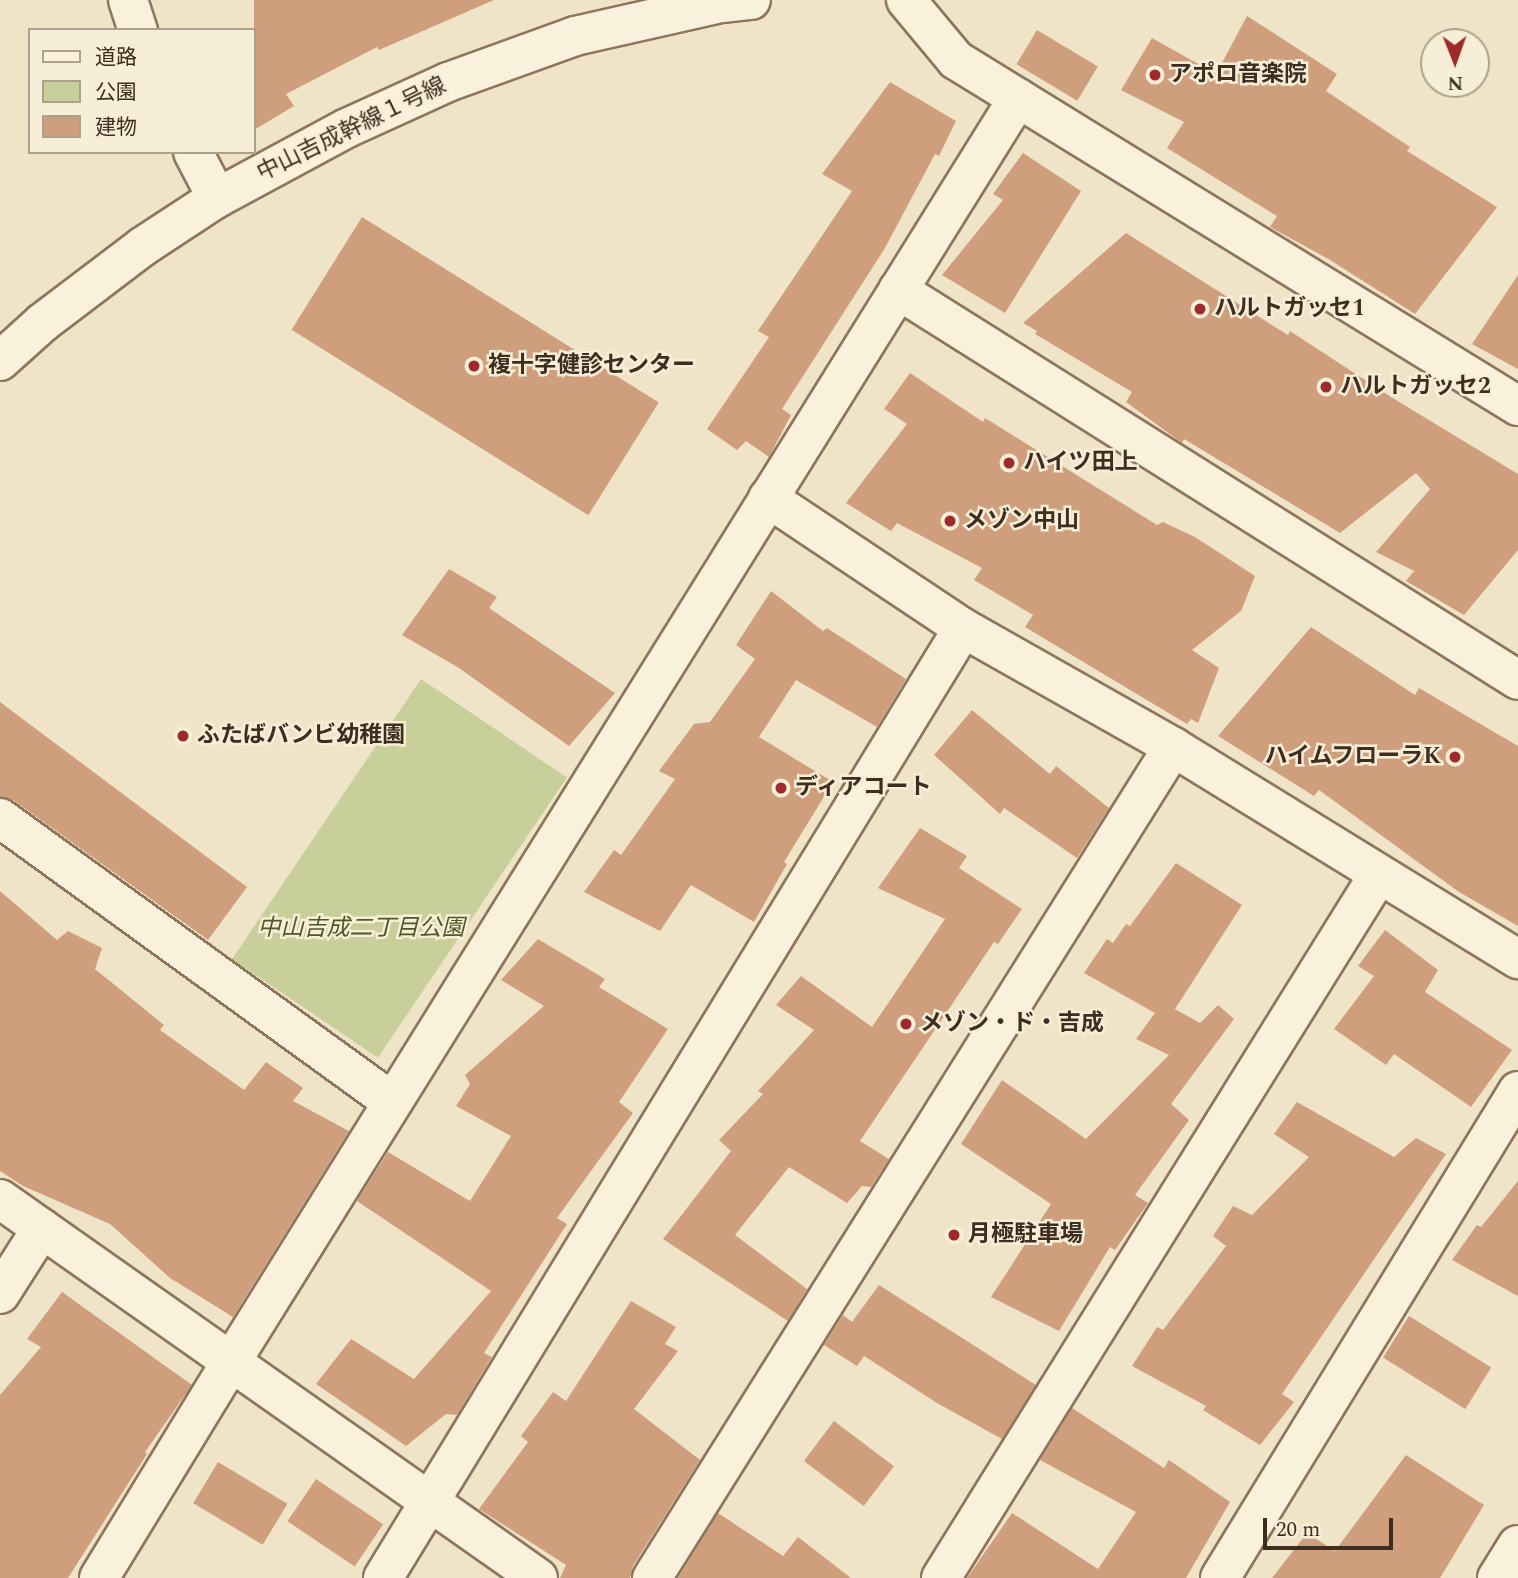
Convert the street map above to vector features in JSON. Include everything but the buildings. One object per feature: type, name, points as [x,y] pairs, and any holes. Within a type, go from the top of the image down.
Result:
[{"type":"street","points":[[128,0],[137,28]]},
{"type":"street","name":"中山吉成幹線１号線","points":[[0,361],[42,323],[132,254],[217,198],[347,128],[448,82],[575,36],[722,3],[751,0]]},
{"type":"street","points":[[906,0],[956,60],[1518,406]]},
{"type":"street","points":[[99,1578],[392,1102],[1018,99]]},
{"type":"street","points":[[194,154],[217,198]]},
{"type":"street","points":[[898,290],[1518,680]]},
{"type":"street","points":[[768,498],[963,628],[1173,747],[1518,959]]},
{"type":"street","points":[[383,1578],[963,628]]},
{"type":"street","points":[[652,1578],[1173,747]]},
{"type":"street","points":[[0,818],[392,1102]]},
{"type":"street","points":[[941,1578],[1379,874]]},
{"type":"street","points":[[1220,1578],[1518,1091]]},
{"type":"street","points":[[0,1199],[538,1578]]},
{"type":"street","points":[[0,1294],[42,1228]]},
{"type":"street","points":[[1497,1578],[1518,1545]]},
{"type":"green space","name":"中山吉成二丁目公園","points":[[421,679],[567,777],[378,1058],[232,959]]},
{"type":"place","name":"アポロ音楽院","points":[[1155,75]]},
{"type":"place","name":"ハルトガッセ1","points":[[1200,309]]},
{"type":"place","name":"複十字健診センター","points":[[474,366]]},
{"type":"place","name":"ハルトガッセ2","points":[[1326,387]]},
{"type":"place","name":"ハイツ田上","points":[[1009,463]]},
{"type":"place","name":"メゾン中山","points":[[950,521]]},
{"type":"place","name":"ふたばバンビ幼稚園","points":[[183,736]]},
{"type":"place","name":"ハイムフローラK","points":[[1455,757]]},
{"type":"place","name":"ディアコート","points":[[781,788]]},
{"type":"place","name":"メゾン・ド・吉成","points":[[906,1024]]},
{"type":"place","name":"月極駐車場","points":[[954,1235]]}]
